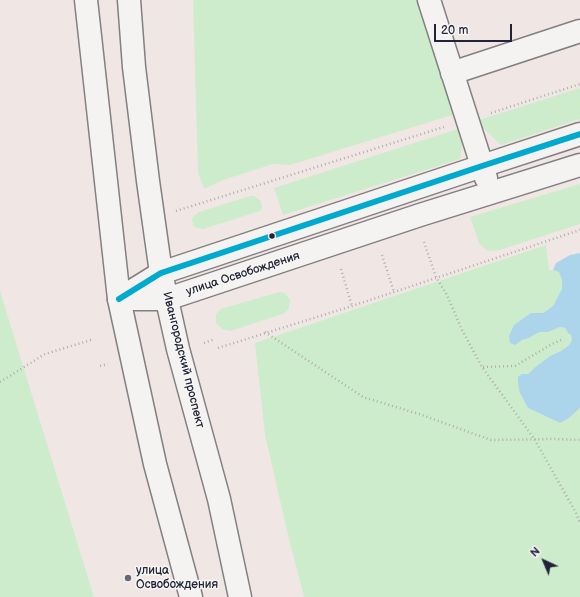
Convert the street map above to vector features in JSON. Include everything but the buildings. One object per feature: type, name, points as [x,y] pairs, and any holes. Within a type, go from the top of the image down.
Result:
[{"type":"main road","points":[[86,0],[119,299],[155,464],[191,597]]},
{"type":"main road","name":"Ивангородский проспект","points":[[129,0],[134,67],[161,273],[178,349],[219,499],[240,597]]},
{"type":"main road","points":[[429,0],[482,166],[492,192]]},
{"type":"main road","points":[[452,73],[580,31]]},
{"type":"main road","points":[[119,299],[161,273],[580,134]]},
{"type":"main road","name":"улица Освобождения","points":[[119,299],[167,299],[580,164]]},
{"type":"path","points":[[173,212],[580,84]]},
{"type":"path","points":[[218,348],[352,306],[580,230]]},
{"type":"path","points":[[424,242],[436,277],[447,295],[462,330],[482,367],[535,440],[576,513],[580,523]]},
{"type":"path","points":[[382,255],[394,292]]},
{"type":"path","points":[[341,269],[352,306]]},
{"type":"path","points":[[266,332],[363,397],[419,414],[491,440],[580,440]]},
{"type":"path","points":[[204,343],[215,339]]},
{"type":"path","points":[[0,382],[45,354],[92,340]]},
{"type":"path","points":[[482,367],[515,366],[561,340]]},
{"type":"path","points":[[100,366],[111,364]]},
{"type":"green space","points":[[193,0],[424,0],[459,113],[290,165],[273,164],[223,180],[204,189],[198,172]]},
{"type":"green space","points":[[580,88],[580,119],[501,145],[481,126],[479,120]]},
{"type":"green space","points":[[461,128],[464,135],[460,159],[283,215],[274,188]]},
{"type":"green space","points":[[580,184],[580,224],[500,250],[486,250],[479,243],[470,217]]},
{"type":"green space","points":[[254,196],[261,201],[262,207],[260,211],[203,229],[196,228],[193,225],[192,218],[199,212]]},
{"type":"green space","points":[[546,245],[549,270],[559,272],[562,280],[562,289],[553,306],[543,313],[531,313],[515,344],[539,332],[548,332],[560,327],[565,328],[571,335],[572,340],[569,345],[550,356],[528,374],[522,374],[528,408],[560,423],[569,418],[580,408],[580,597],[304,597],[265,435],[255,343]]},
{"type":"green space","points":[[0,291],[94,597],[0,597]]},
{"type":"green space","points":[[279,292],[285,293],[290,300],[289,309],[283,314],[230,331],[222,329],[216,323],[216,314],[221,309]]},
{"type":"water","points":[[580,253],[580,408],[569,418],[560,423],[528,408],[520,393],[518,377],[522,374],[528,374],[550,356],[569,345],[572,340],[571,335],[565,328],[560,327],[548,332],[539,332],[515,345],[510,343],[509,336],[514,325],[531,313],[543,313],[553,306],[562,289],[562,280],[559,272],[553,270],[556,263],[570,255]]},
{"type":"transit line","points":[[119,299],[161,273],[580,134]]},
{"type":"place","name":"улица Освобождения","points":[[128,578]]}]
